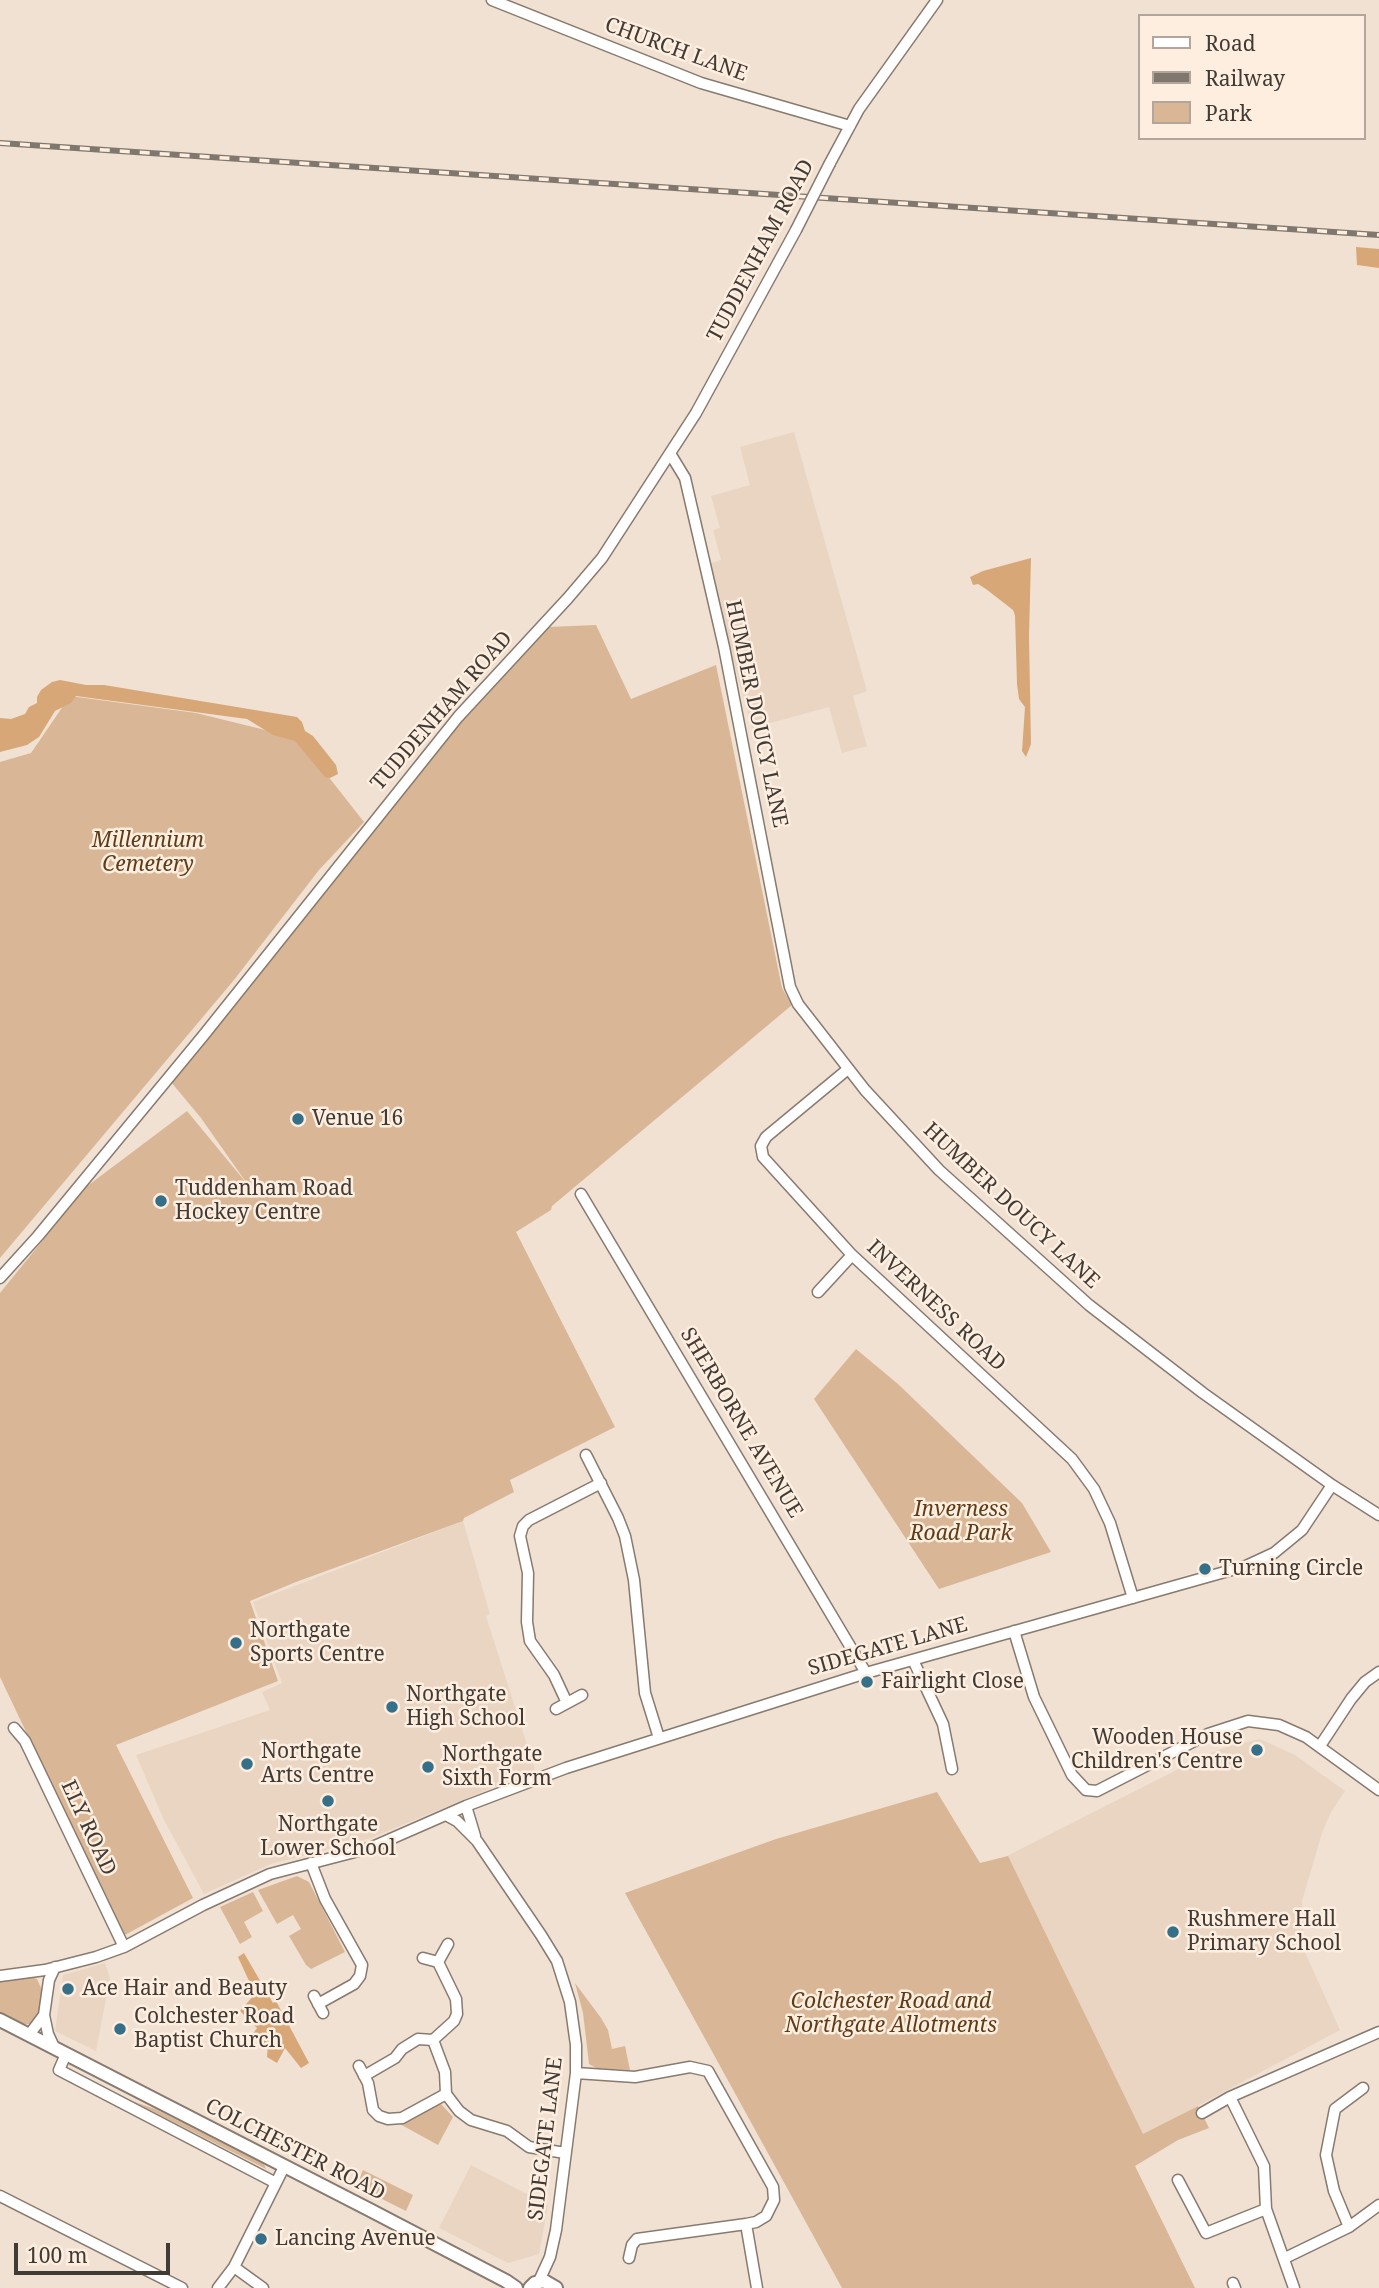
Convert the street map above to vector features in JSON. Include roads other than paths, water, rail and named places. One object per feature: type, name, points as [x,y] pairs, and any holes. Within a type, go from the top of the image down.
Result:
[{"type":"main road","name":"COLCHESTER ROAD","points":[[0,2020],[511,2284],[549,2282],[556,2288]]},
{"type":"street","name":"CHURCH LANE","points":[[492,0],[701,83],[850,126]]},
{"type":"street","name":"TUDDENHAM ROAD","points":[[0,1278],[38,1236],[210,1027],[458,717],[579,586],[615,538],[696,413],[859,108],[937,0]]},
{"type":"street","name":"HUMBER DOUCY LANE","points":[[671,455],[685,478],[724,647],[790,987],[798,1004],[848,1069],[939,1170],[1089,1305],[1203,1393],[1332,1485],[1379,1515]]},
{"type":"street","name":"INVERNESS ROAD","points":[[848,1069],[766,1136],[761,1146],[763,1157],[852,1255],[1072,1459],[1094,1489],[1110,1522],[1133,1598]]},
{"type":"street","name":"SHERBORNE AVENUE","points":[[581,1194],[866,1673]]},
{"type":"street","points":[[818,1292],[852,1255]]},
{"type":"street","points":[[586,1455],[618,1518],[628,1548],[634,1580],[645,1693],[659,1738]]},
{"type":"street","points":[[567,1703],[554,1675],[530,1642],[527,1622],[528,1573],[520,1536],[523,1526],[529,1520],[601,1483]]},
{"type":"street","name":"SIDEGATE LANE","points":[[477,1841],[466,1806],[566,1768],[866,1673],[1264,1559],[1302,1530],[1332,1485]]},
{"type":"street","points":[[1014,1631],[1034,1697],[1072,1775],[1086,1790],[1097,1791],[1209,1734],[1248,1721],[1287,1727],[1320,1746],[1379,1790]]},
{"type":"street","points":[[913,1660],[943,1724],[952,1769]]},
{"type":"street","points":[[1320,1746],[1351,1699],[1365,1682],[1379,1672]]},
{"type":"street","points":[[556,1709],[582,1695]]},
{"type":"street","name":"ELY ROAD","points":[[14,1728],[25,1741],[124,1947]]},
{"type":"street","points":[[0,1976],[54,1967],[124,1947],[202,1905],[287,1868],[370,1848],[466,1806]]},
{"type":"street","name":"SIDEGATE LANE","points":[[446,1815],[457,1821],[477,1841],[557,1961],[566,1983],[574,2022],[576,2073],[559,2208],[550,2257],[535,2284]]},
{"type":"street","points":[[311,1863],[321,1890],[362,1965],[360,1976],[354,1984],[318,2004]]},
{"type":"street","points":[[438,1962],[448,1944]]},
{"type":"street","points":[[423,1958],[438,1962],[456,1999],[458,2010],[454,2021],[433,2040],[418,2039],[402,2049],[395,2058],[361,2071],[373,2110],[388,2119],[402,2118],[446,2094]]},
{"type":"street","name":"COLCHESTER ROAD","points":[[54,1967],[49,1980],[44,2015],[48,2034],[61,2052],[59,2070],[276,2183]]},
{"type":"street","name":"COLCHESTER ROAD","points":[[29,2035],[44,2015]]},
{"type":"street","points":[[1202,2113],[1230,2097],[1379,2032]]},
{"type":"street","points":[[433,2040],[445,2072],[446,2094],[458,2111],[471,2120],[507,2131],[529,2147],[565,2153]]},
{"type":"street","points":[[576,2073],[635,2077],[690,2067],[702,2068],[712,2077],[773,2187],[774,2200],[766,2216],[746,2224],[637,2239],[632,2245],[629,2258]]},
{"type":"street","points":[[1349,2227],[1334,2191],[1326,2155],[1335,2109],[1363,2088]]},
{"type":"street","points":[[1230,2097],[1264,2166],[1266,2209],[1294,2288]]},
{"type":"street","points":[[218,2288],[234,2267],[284,2167]]},
{"type":"street","points":[[1178,2180],[1206,2233],[1266,2209]]},
{"type":"street","points":[[0,2196],[182,2288]]},
{"type":"street","points":[[1285,2258],[1349,2227],[1379,2204]]},
{"type":"street","points":[[746,2224],[757,2288]]},
{"type":"street","name":"SIDEGATE LANE","points":[[550,2257],[556,2288]]},
{"type":"street","points":[[234,2267],[262,2288]]},
{"type":"railway","points":[[0,143],[1379,235]]},
{"type":"place","name":"Venue 16","points":[[298,1119]]},
{"type":"place","name":"Tuddenham Road Hockey Centre","points":[[161,1201]]},
{"type":"place","name":"Turning Circle","points":[[1205,1569]]},
{"type":"place","name":"Northgate Sports Centre","points":[[236,1643]]},
{"type":"place","name":"Fairlight Close","points":[[867,1682]]},
{"type":"place","name":"Northgate High School","points":[[392,1707]]},
{"type":"place","name":"Wooden House Children's Centre","points":[[1257,1750]]},
{"type":"place","name":"Northgate Arts Centre","points":[[247,1764]]},
{"type":"place","name":"Northgate Sixth Form","points":[[428,1767]]},
{"type":"place","name":"Northgate Lower School","points":[[328,1801]]},
{"type":"place","name":"Rushmere Hall Primary School","points":[[1173,1932]]},
{"type":"place","name":"Ace Hair and Beauty","points":[[68,1989]]},
{"type":"place","name":"Colchester Road Baptist Church","points":[[120,2029]]},
{"type":"place","name":"Lancing Avenue","points":[[261,2239]]},
{"type":"park label","name":"Millennium Cemetery","points":[[148,853]]},
{"type":"park label","name":"Inverness Road Park","points":[[961,1522]]},
{"type":"park label","name":"Colchester Road and Northgate Allotments","points":[[891,2014]]}]
